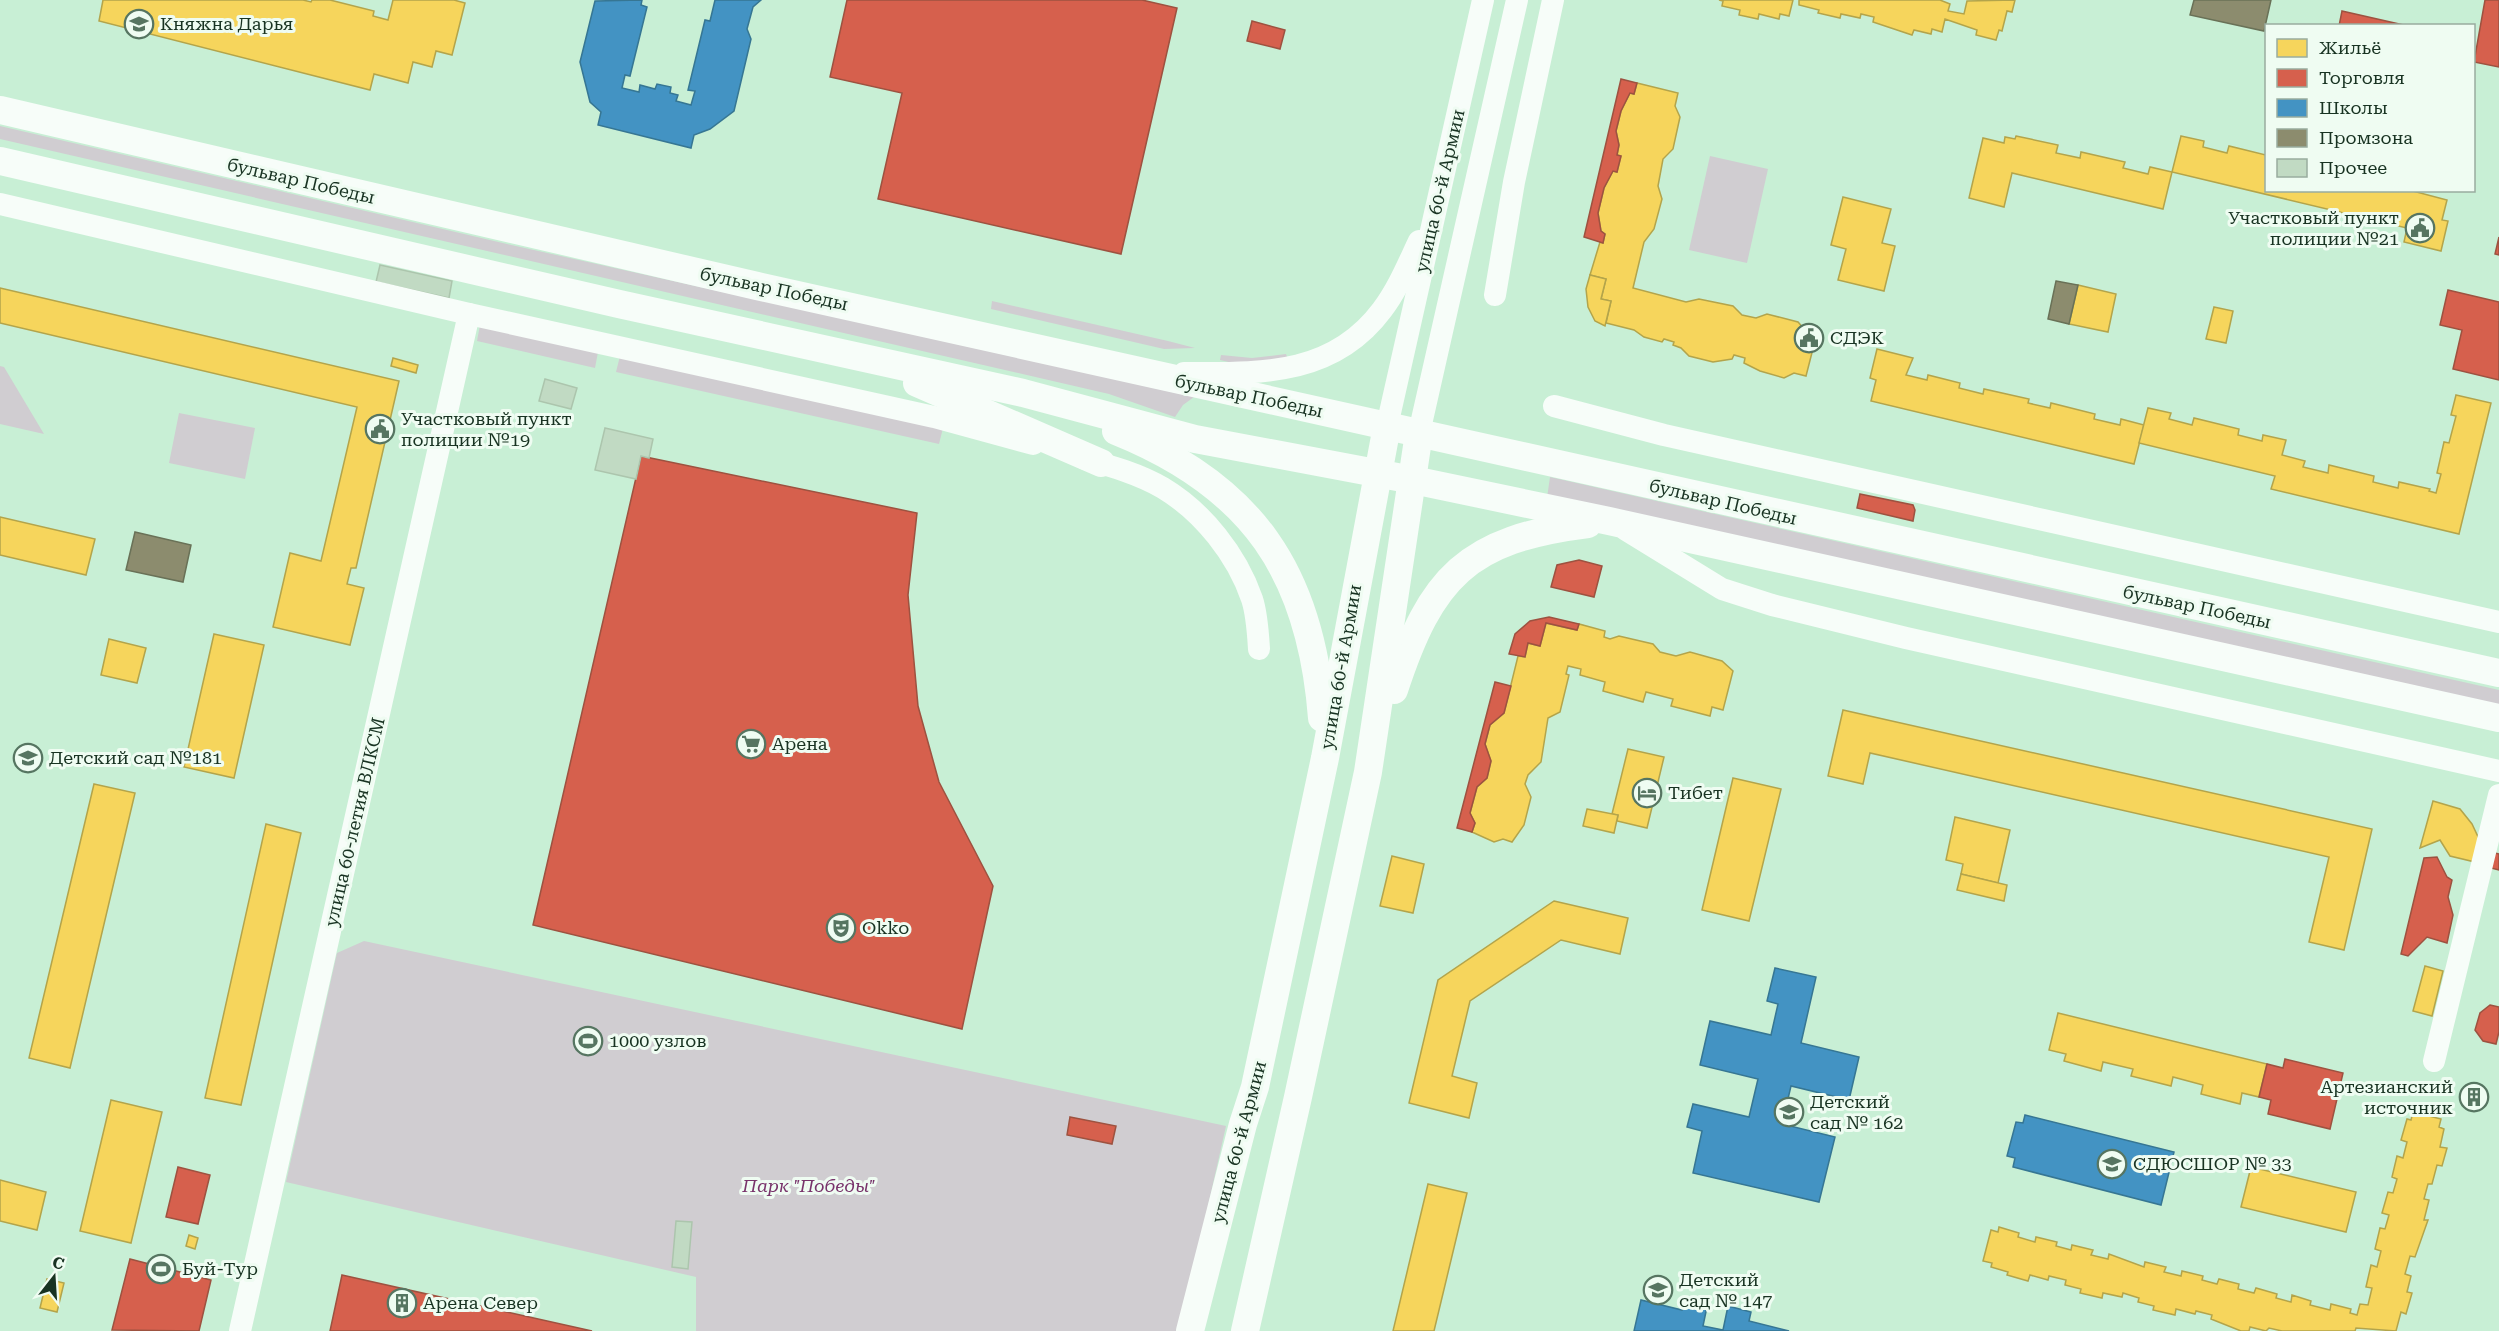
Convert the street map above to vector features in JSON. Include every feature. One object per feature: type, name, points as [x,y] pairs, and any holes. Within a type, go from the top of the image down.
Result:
[{"type":"main road","name":"бульвар Победы","points":[[0,110],[368,197],[1009,340],[1143,373],[2499,673]]},
{"type":"main road","points":[[0,161],[1023,393],[1195,439],[1413,480],[2499,718]]},
{"type":"main road","points":[[857,357],[1101,463]]},
{"type":"main road","points":[[1023,393],[1128,436],[1167,457],[1221,491],[1248,516],[1279,559],[1303,607],[1319,684],[1325,758]]},
{"type":"main road","name":"улица 60-й Армии","points":[[1190,1331],[1255,1087],[1325,758],[1387,426]]},
{"type":"main road","name":"улица 60-й Армии","points":[[1245,1331],[1299,1097],[1368,772],[1419,433]]},
{"type":"main road","points":[[1368,772],[1409,644],[1423,614],[1452,576],[1472,559],[1524,537],[1567,526],[1613,523]]},
{"type":"street","name":"улица 60-й Армии","points":[[1387,426],[1483,0]]},
{"type":"street","name":"улица 60-й Армии","points":[[1419,433],[1517,0]]},
{"type":"street","points":[[1495,295],[1514,182],[1553,0]]},
{"type":"street","points":[[0,204],[469,314],[934,417],[1101,463],[1164,489],[1192,511],[1219,538],[1239,569],[1252,600],[1260,649]]},
{"type":"street","points":[[1143,373],[1252,373],[1297,368],[1337,351],[1366,329],[1382,310],[1395,290],[1436,207]]},
{"type":"street","name":"улица 60-летия ВЛКСМ","points":[[240,1331],[469,314]]},
{"type":"street","points":[[1554,406],[1664,435],[2499,622]]},
{"type":"street","points":[[1613,523],[1722,589],[1772,605],[1906,638],[2499,771]]},
{"type":"street","points":[[2434,1061],[2499,795]]},
{"type":"green space","points":[[0,126],[507,244],[1194,397],[1183,405],[1175,417],[1109,394],[0,139]]},
{"type":"green space","points":[[1710,156],[1768,169],[1747,263],[1689,250]]},
{"type":"green space","points":[[992,301],[1195,348],[1164,349],[991,309]]},
{"type":"green space","points":[[480,325],[598,352],[595,368],[477,341]]},
{"type":"green space","points":[[1286,354],[1289,362],[1233,363],[1220,360],[1221,355],[1252,358]]},
{"type":"green space","points":[[620,356],[943,428],[939,444],[616,372]]},
{"type":"green space","points":[[0,366],[4,367],[44,434],[0,424]]},
{"type":"green space","points":[[179,413],[255,428],[245,479],[169,463]]},
{"type":"green space","points":[[1550,477],[2499,690],[2499,709],[1547,498]]},
{"type":"green space","name":"Парк \"Победы\"","points":[[364,941],[1226,1126],[1180,1331],[696,1331],[696,1277],[286,1182],[337,953]]},
{"type":"building: Жильё","points":[[103,0],[303,0],[311,2],[312,0],[330,0],[374,11],[373,16],[388,20],[393,0],[454,0],[465,3],[452,55],[436,51],[432,67],[413,62],[408,83],[374,74],[370,90],[99,21]]},
{"type":"building: Жильё","points":[[1719,0],[1793,0],[1789,16],[1780,14],[1779,19],[1759,14],[1758,19],[1739,15],[1740,10],[1722,6],[1723,1]]},
{"type":"building: Жильё","points":[[1799,0],[1940,0],[1950,4],[1948,11],[1964,14],[1967,1],[2015,0],[2012,12],[2007,11],[2002,31],[1999,30],[1996,40],[1976,35],[1977,30],[1945,19],[1942,32],[1932,29],[1931,34],[1914,30],[1912,35],[1873,22],[1874,17],[1861,14],[1860,18],[1841,14],[1840,18],[1818,13],[1819,10],[1799,5]]},
{"type":"building: Жильё","points":[[1637,83],[1678,93],[1675,106],[1680,117],[1673,149],[1663,159],[1658,186],[1662,199],[1654,229],[1644,242],[1633,288],[1686,302],[1699,299],[1733,306],[1742,315],[1756,318],[1767,314],[1798,322],[1806,331],[1817,333],[1806,376],[1794,373],[1784,378],[1760,371],[1744,363],[1745,358],[1734,355],[1732,359],[1713,362],[1689,356],[1681,348],[1673,345],[1674,342],[1664,339],[1662,342],[1644,337],[1634,330],[1606,323],[1611,301],[1601,299],[1606,279],[1590,275],[1600,242],[1603,243],[1605,234],[1601,231],[1598,213],[1604,188],[1613,171],[1617,172],[1621,156],[1617,155],[1619,145],[1616,131],[1621,111],[1630,93],[1634,94]]},
{"type":"building: Жильё","points":[[2016,136],[2058,145],[2056,153],[2080,158],[2081,152],[2125,162],[2123,168],[2148,174],[2150,167],[2172,172],[2163,209],[2012,173],[2004,207],[1969,198],[1983,138],[2004,143],[2005,137],[2015,139]]},
{"type":"building: Жильё","points":[[2181,136],[2204,141],[2203,147],[2227,153],[2229,146],[2265,155],[2265,192],[2417,192],[2447,200],[2442,220],[2448,221],[2441,251],[2404,242],[2407,228],[2172,172]]},
{"type":"building: Жильё","points":[[1843,197],[1891,209],[1882,243],[1895,246],[1884,291],[1838,280],[1846,249],[1831,245]]},
{"type":"building: Жильё","points":[[1590,275],[1606,279],[1601,299],[1611,301],[1605,326],[1595,321],[1588,307],[1586,289]]},
{"type":"building: Жильё","points":[[2078,285],[2116,294],[2108,332],[2069,324]]},
{"type":"building: Жильё","points":[[0,288],[399,381],[356,568],[351,568],[347,584],[364,588],[350,645],[273,627],[290,553],[321,561],[357,407],[0,323]]},
{"type":"building: Жильё","points":[[2214,307],[2233,311],[2226,343],[2206,339]]},
{"type":"building: Жильё","points":[[1877,349],[1913,358],[1906,375],[1927,380],[1928,375],[1960,383],[1959,388],[1983,394],[1984,389],[2029,399],[2028,403],[2050,408],[2051,403],[2095,414],[2094,419],[2120,425],[2121,419],[2144,425],[2134,464],[1871,401],[1876,380],[1870,378]]},
{"type":"building: Жильё","points":[[393,358],[418,365],[416,373],[391,366]]},
{"type":"building: Жильё","points":[[2456,395],[2491,403],[2459,534],[2271,489],[2275,476],[2139,443],[2148,408],[2171,413],[2169,419],[2192,425],[2194,418],[2239,429],[2238,435],[2262,441],[2263,435],[2286,440],[2282,455],[2305,461],[2303,467],[2328,473],[2329,465],[2374,476],[2373,482],[2398,488],[2399,482],[2430,489],[2429,491],[2436,493],[2441,474],[2437,473],[2444,442],[2449,443],[2456,416],[2451,415]]},
{"type":"building: Жильё","points":[[0,517],[95,539],[86,575],[0,555]]},
{"type":"building: Жильё","points":[[1546,623],[1577,630],[1579,624],[1605,631],[1604,637],[1610,639],[1619,636],[1653,644],[1660,652],[1676,656],[1690,652],[1722,661],[1733,671],[1723,710],[1712,707],[1710,716],[1671,706],[1673,699],[1646,692],[1643,702],[1603,691],[1605,682],[1580,675],[1581,669],[1568,666],[1566,674],[1569,675],[1560,712],[1548,718],[1541,762],[1528,775],[1525,784],[1531,797],[1524,825],[1512,842],[1503,839],[1494,842],[1472,832],[1475,823],[1470,813],[1477,787],[1487,778],[1491,761],[1485,744],[1490,725],[1504,713],[1518,656],[1525,657],[1528,643],[1540,646]]},
{"type":"building: Жильё","points":[[214,634],[264,645],[234,778],[184,767]]},
{"type":"building: Жильё","points":[[109,639],[146,648],[137,683],[101,675]]},
{"type":"building: Жильё","points":[[1843,710],[2372,829],[2344,950],[2309,942],[2329,857],[1870,753],[1863,784],[1828,776]]},
{"type":"building: Жильё","points":[[1628,749],[1664,757],[1647,828],[1617,821],[1618,815],[1612,814]]},
{"type":"building: Жильё","points":[[1733,778],[1781,789],[1749,921],[1702,910]]},
{"type":"building: Жильё","points":[[94,784],[135,793],[70,1068],[29,1058]]},
{"type":"building: Жильё","points":[[2433,801],[2460,809],[2472,824],[2480,841],[2475,862],[2450,856],[2440,840],[2420,848]]},
{"type":"building: Жильё","points":[[1587,809],[1618,815],[1614,833],[1583,826]]},
{"type":"building: Жильё","points":[[1955,817],[2010,830],[1998,883],[1961,874],[1963,864],[1946,860]]},
{"type":"building: Жильё","points":[[266,824],[301,833],[241,1105],[205,1098]]},
{"type":"building: Жильё","points":[[1392,856],[1424,864],[1413,913],[1380,906]]},
{"type":"building: Жильё","points":[[1961,874],[2007,885],[2004,901],[1957,890]]},
{"type":"building: Жильё","points":[[1554,901],[1628,918],[1620,954],[1561,940],[1470,1001],[1452,1076],[1477,1083],[1469,1118],[1409,1103],[1438,980]]},
{"type":"building: Жильё","points":[[2425,966],[2443,971],[2432,1016],[2413,1011]]},
{"type":"building: Жильё","points":[[2058,1013],[2267,1064],[2259,1097],[2242,1093],[2240,1104],[2201,1094],[2203,1085],[2173,1077],[2171,1086],[2131,1076],[2133,1069],[2103,1062],[2101,1071],[2064,1061],[2066,1054],[2049,1050]]},
{"type":"building: Жильё","name":"Артезианский источник","points":[[2470,1092],[2481,1094],[2479,1102],[2468,1099]]},
{"type":"building: Жильё","points":[[111,1100],[162,1112],[131,1243],[80,1231]]},
{"type":"building: Жильё","points":[[2413,1112],[2441,1119],[2439,1127],[2444,1129],[2440,1147],[2447,1148],[2442,1166],[2437,1165],[2432,1184],[2428,1184],[2424,1199],[2429,1200],[2424,1220],[2428,1220],[2415,1257],[2410,1256],[2405,1274],[2411,1276],[2407,1292],[2412,1293],[2406,1314],[2401,1312],[2396,1331],[2356,1328],[2355,1331],[2282,1331],[2269,1328],[2266,1331],[2250,1327],[2249,1331],[2241,1331],[2211,1319],[2212,1315],[2196,1311],[2195,1314],[2176,1309],[2175,1315],[2153,1310],[2154,1306],[2138,1302],[2139,1298],[2123,1293],[2122,1297],[2103,1293],[2102,1298],[2080,1293],[2081,1289],[2065,1285],[2066,1280],[2049,1276],[2048,1280],[2030,1275],[2028,1281],[2007,1275],[2008,1272],[1991,1267],[1992,1263],[1983,1261],[1991,1230],[1998,1232],[1999,1227],[2019,1233],[2018,1237],[2035,1242],[2036,1237],[2057,1242],[2056,1246],[2071,1250],[2072,1245],[2093,1250],[2091,1255],[2108,1259],[2109,1254],[2144,1267],[2145,1262],[2166,1267],[2164,1272],[2181,1276],[2182,1271],[2203,1276],[2202,1280],[2217,1284],[2219,1279],[2239,1284],[2238,1289],[2254,1293],[2256,1288],[2277,1294],[2276,1298],[2291,1302],[2292,1295],[2311,1301],[2310,1305],[2330,1310],[2331,1304],[2351,1309],[2350,1313],[2357,1315],[2360,1304],[2368,1305],[2372,1288],[2366,1287],[2371,1265],[2377,1267],[2381,1251],[2375,1249],[2380,1228],[2385,1229],[2389,1215],[2382,1213],[2388,1192],[2393,1193],[2397,1179],[2392,1177],[2397,1156],[2403,1158],[2407,1142],[2401,1140],[2407,1119],[2411,1120]]},
{"type":"building: Жильё","points":[[2251,1167],[2356,1192],[2346,1232],[2241,1207]]},
{"type":"building: Жильё","points":[[0,1180],[46,1192],[37,1230],[0,1221]]},
{"type":"building: Жильё","points":[[1428,1184],[1467,1193],[1458,1231],[1434,1331],[1393,1331]]},
{"type":"building: Жильё","points":[[189,1235],[198,1238],[195,1249],[186,1246]]},
{"type":"building: Жильё","points":[[47,1279],[64,1283],[57,1312],[40,1308]]},
{"type":"building: Торговля","points":[[847,0],[1142,0],[1177,8],[1121,254],[878,199],[902,93],[830,77]]},
{"type":"building: Торговля","points":[[2485,0],[2499,0],[2499,67],[2475,62]]},
{"type":"building: Торговля","points":[[2342,11],[2399,24],[2339,24]]},
{"type":"building: Торговля","points":[[1252,21],[1285,30],[1280,49],[1247,41]]},
{"type":"building: Торговля","points":[[1621,79],[1637,83],[1634,94],[1630,93],[1621,111],[1616,131],[1619,145],[1617,155],[1621,156],[1617,172],[1613,171],[1604,188],[1598,213],[1601,231],[1605,234],[1603,243],[1584,237]]},
{"type":"building: Торговля","points":[[2499,237],[2499,255],[2495,254]]},
{"type":"building: Торговля","points":[[2448,290],[2499,302],[2499,380],[2453,369],[2462,330],[2440,325]]},
{"type":"building: Торговля","name":"Арена","points":[[641,456],[917,513],[908,595],[918,706],[939,782],[993,886],[962,1029],[533,925]]},
{"type":"building: Торговля","points":[[1860,494],[1913,505],[1915,510],[1913,521],[1857,508]]},
{"type":"building: Торговля","points":[[1579,560],[1602,566],[1594,597],[1551,587],[1557,565]]},
{"type":"building: Торговля","points":[[1549,617],[1579,624],[1577,630],[1546,623],[1540,646],[1528,643],[1525,657],[1509,654],[1515,634],[1530,621]]},
{"type":"building: Торговля","points":[[1495,682],[1511,686],[1504,713],[1490,725],[1485,744],[1491,761],[1487,778],[1477,787],[1470,813],[1475,823],[1472,832],[1457,828]]},
{"type":"building: Торговля","points":[[2495,853],[2499,854],[2499,870],[2491,868]]},
{"type":"building: Торговля","points":[[2437,857],[2447,877],[2452,880],[2448,897],[2453,915],[2447,943],[2427,937],[2408,956],[2401,954],[2424,858]]},
{"type":"building: Торговля","points":[[2490,1005],[2499,1007],[2499,1032],[2496,1044],[2483,1041],[2475,1030],[2480,1013]]},
{"type":"building: Торговля","points":[[2285,1059],[2343,1073],[2330,1129],[2268,1114],[2271,1100],[2259,1097],[2267,1064],[2283,1068]]},
{"type":"building: Торговля","points":[[1070,1117],[1116,1126],[1112,1144],[1067,1135]]},
{"type":"building: Торговля","points":[[178,1167],[210,1175],[198,1224],[166,1217]]},
{"type":"building: Торговля","points":[[130,1259],[211,1280],[199,1331],[112,1330]]},
{"type":"building: Торговля","name":"Арена Север","points":[[342,1275],[592,1331],[330,1331]]},
{"type":"building: Школы","points":[[642,0],[641,5],[647,7],[630,76],[625,75],[622,88],[639,92],[640,85],[655,89],[657,84],[671,87],[670,93],[678,95],[676,101],[691,105],[695,91],[688,90],[705,20],[710,21],[715,0],[761,0],[753,7],[747,29],[751,39],[734,111],[710,129],[694,135],[691,148],[598,125],[601,112],[590,102],[580,62],[595,1]]},
{"type":"building: Школы","points":[[1775,968],[1816,977],[1801,1043],[1859,1057],[1849,1100],[1791,1086],[1782,1124],[1835,1137],[1819,1202],[1693,1173],[1702,1131],[1687,1127],[1693,1104],[1749,1117],[1758,1079],[1700,1065],[1710,1021],[1771,1035],[1778,1004],[1767,1001]]},
{"type":"building: Школы","points":[[2025,1115],[2174,1152],[2161,1205],[2013,1167],[2015,1158],[2007,1156],[2016,1122],[2023,1123]]},
{"type":"building: Школы","points":[[1685,1297],[1708,1302],[1703,1326],[1723,1330],[1728,1306],[1751,1312],[1749,1321],[1789,1331],[1634,1331],[1641,1300],[1682,1310]]},
{"type":"building: Промзона","points":[[2194,0],[2271,0],[2264,31],[2190,15]]},
{"type":"building: Промзона","points":[[2056,281],[2078,285],[2069,324],[2048,319]]},
{"type":"building: Промзона","points":[[135,532],[191,545],[183,582],[126,570]]},
{"type":"building: Прочее","points":[[380,265],[452,281],[449,298],[376,282]]},
{"type":"building: Прочее","points":[[545,379],[577,388],[571,409],[539,401]]},
{"type":"building: Прочее","points":[[605,428],[653,439],[649,458],[641,456],[636,479],[595,470]]},
{"type":"building: Прочее","points":[[676,1221],[692,1222],[688,1269],[672,1267]]},
{"type":"place","name":"Княжна Дарья","points":[[139,24]]},
{"type":"place","name":"Участковый пункт полиции №21","points":[[2420,228]]},
{"type":"place","name":"СДЭК","points":[[1809,338]]},
{"type":"place","name":"Участковый пункт полиции №19","points":[[380,429]]},
{"type":"place","name":"Арена","points":[[751,744]]},
{"type":"place","name":"Детский сад №181","points":[[28,758]]},
{"type":"place","name":"Тибет","points":[[1647,793]]},
{"type":"place","name":"Okko","points":[[841,928]]},
{"type":"place","name":"1000 узлов","points":[[588,1041]]},
{"type":"place","name":"Артезианский источник","points":[[2474,1097]]},
{"type":"place","name":"Детский сад № 162","points":[[1789,1112]]},
{"type":"place","name":"СДЮСШОР № 33","points":[[2112,1164]]},
{"type":"place","name":"Буй-Тур","points":[[161,1269]]},
{"type":"place","name":"Детский сад № 147","points":[[1658,1290]]},
{"type":"place","name":"Арена Север","points":[[402,1303]]}]
